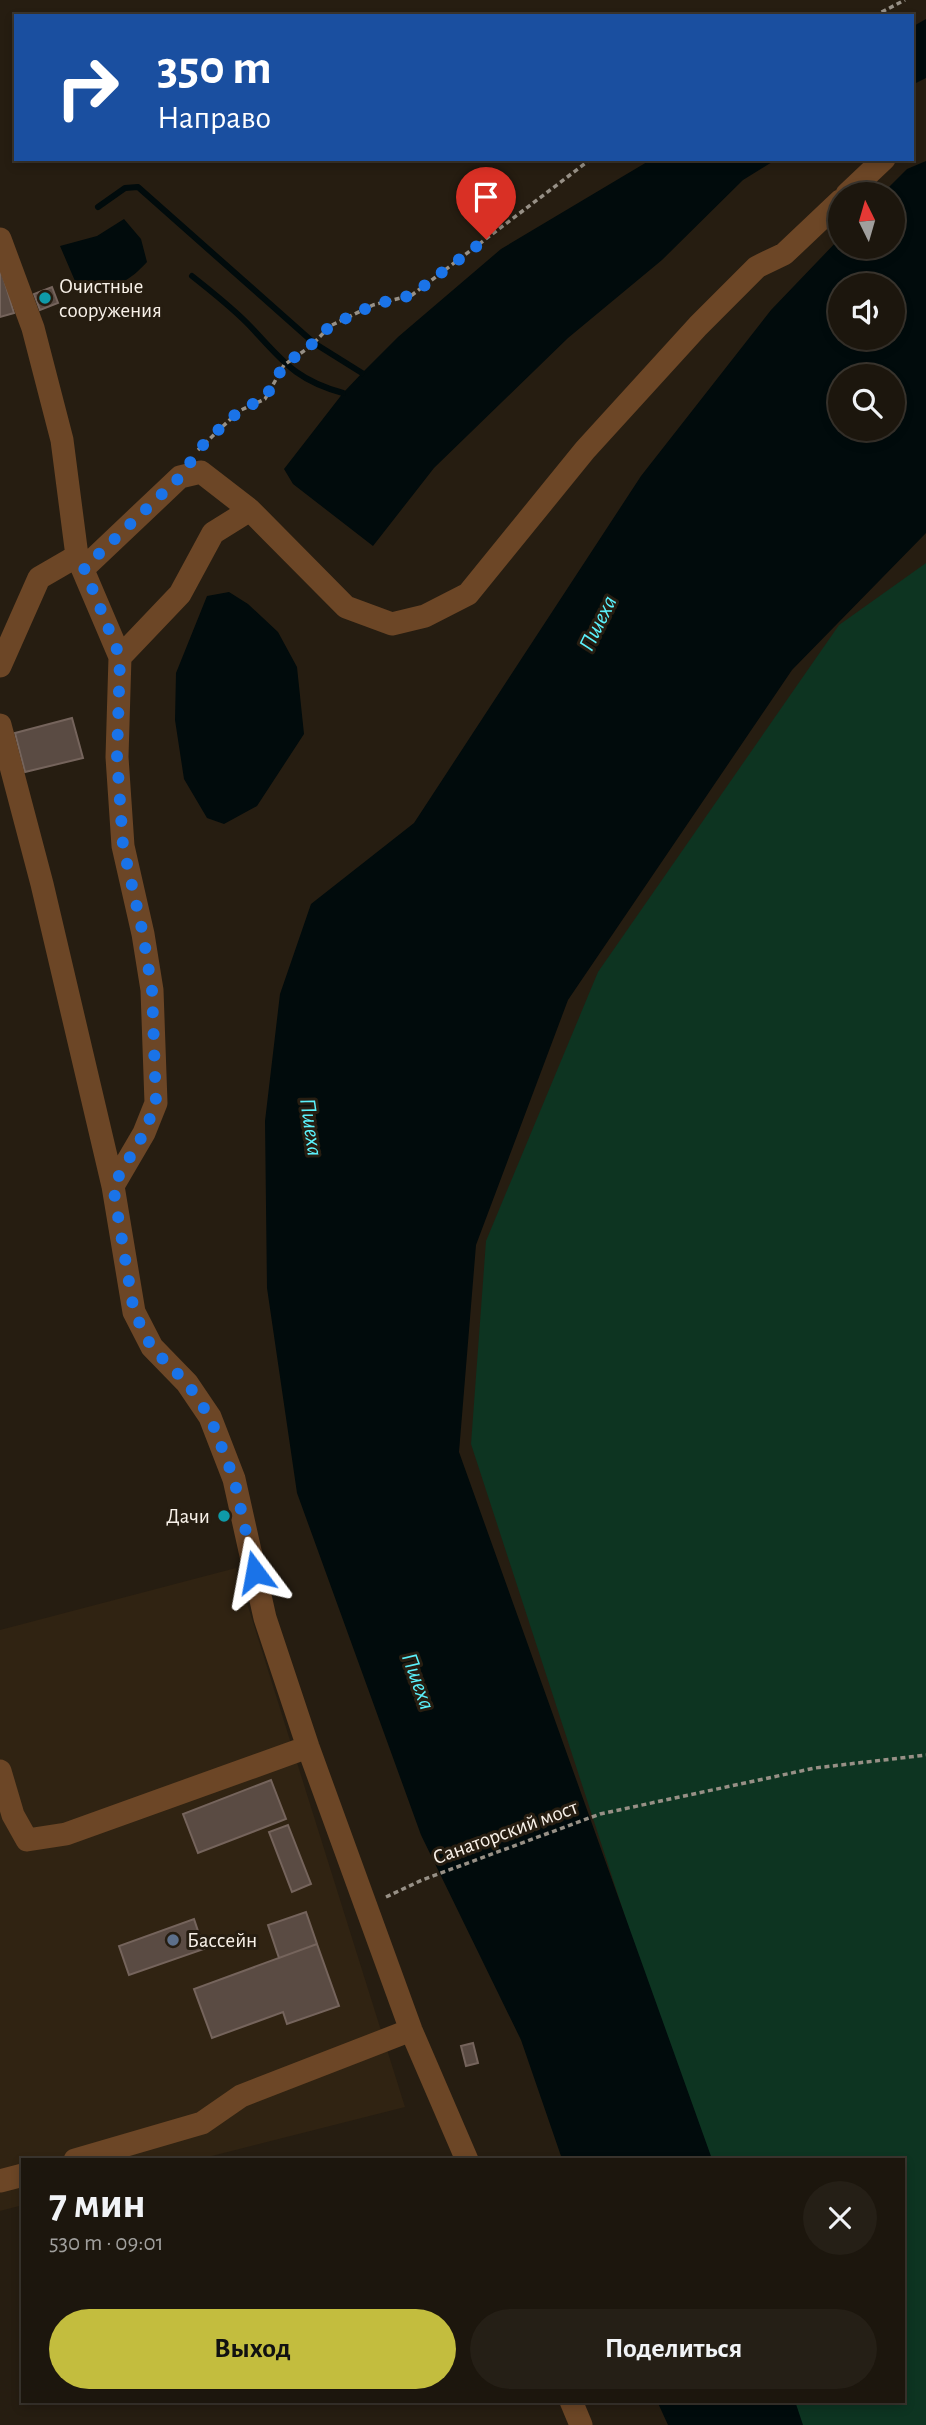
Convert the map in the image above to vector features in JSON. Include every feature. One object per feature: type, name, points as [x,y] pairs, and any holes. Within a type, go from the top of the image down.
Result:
[{"type":"lane","points":[[860,182],[882,161]]},
{"type":"lane","points":[[0,666],[39,578],[80,562],[180,477],[201,472],[250,510],[346,607],[392,624],[425,616],[468,594],[584,450],[698,326],[757,267],[784,254],[828,212]]},
{"type":"lane","points":[[0,239],[33,328],[62,440],[80,562],[120,657],[117,757],[123,846],[143,934],[152,990],[156,1103],[144,1133],[113,1186]]},
{"type":"lane","points":[[120,657],[180,594],[214,533],[250,510]]},
{"type":"lane","points":[[0,725],[42,884],[113,1186],[134,1312],[152,1348],[187,1383],[210,1417],[234,1479],[265,1618],[308,1747],[411,2030],[466,2158]]},
{"type":"lane","points":[[0,1772],[13,1815],[27,1840],[66,1834],[308,1747]]},
{"type":"lane","points":[[82,2158],[202,2123],[241,2095],[411,2030]]},
{"type":"lane","points":[[0,2181],[21,2176]]},
{"type":"lane","points":[[572,2403],[582,2425]]},
{"type":"path","points":[[878,14],[905,0]]},
{"type":"path","points":[[180,477],[201,447],[239,411],[265,398],[284,365],[316,341],[330,326],[345,316],[412,295],[588,161]]},
{"type":"path","name":"Санаторский мост","points":[[365,1907],[422,1880],[600,1814],[815,1768],[926,1755]]},
{"type":"shaded area","points":[[236,1568],[405,2107],[204,2158],[21,2158],[21,2206],[0,2211],[0,1630]]},
{"type":"green space","points":[[926,563],[926,2425],[791,2425],[784,2403],[905,2403],[905,2158],[704,2158],[471,1444],[486,1241],[598,972],[839,625]]},
{"type":"water","points":[[926,19],[926,78],[914,84],[914,26]]},
{"type":"water","points":[[649,161],[774,161],[743,180],[662,260],[568,338],[434,468],[373,546],[293,484],[284,469],[343,393],[398,337],[501,249]]},
{"type":"water","name":"Пшеха","points":[[926,161],[926,533],[792,670],[568,1000],[476,1245],[459,1452],[712,2158],[562,2158],[521,2040],[421,1835],[297,1493],[267,1288],[265,1121],[280,994],[311,904],[414,823],[641,476],[771,310],[828,251],[828,259],[905,259],[905,182],[894,182],[907,169]]},
{"type":"water","points":[[124,219],[141,239],[147,262],[132,276],[116,285],[99,289],[78,288],[60,246],[97,236]]},
{"type":"water","points":[[229,592],[248,604],[278,632],[297,667],[304,734],[257,806],[224,824],[207,818],[184,779],[175,720],[176,673],[207,596]]},
{"type":"water","points":[[658,2403],[796,2403],[803,2425],[668,2425]]},
{"type":"building","points":[[0,266],[14,313],[0,317]]},
{"type":"building","points":[[52,287],[58,303],[40,310],[34,294]]},
{"type":"building","points":[[72,718],[83,758],[25,772],[15,733]]},
{"type":"building","points":[[271,1780],[286,1819],[198,1853],[183,1814]]},
{"type":"building","points":[[288,1825],[311,1884],[292,1892],[269,1832]]},
{"type":"building","points":[[306,1912],[317,1944],[279,1958],[268,1925]]},
{"type":"building","points":[[194,1919],[204,1949],[129,1975],[119,1946]]},
{"type":"building","points":[[317,1944],[339,2006],[287,2024],[283,2012],[212,2038],[194,1989]]},
{"type":"building","points":[[473,2043],[478,2063],[466,2066],[461,2046]]},
{"type":"waterway","points":[[98,207],[125,188],[138,187],[314,343],[362,373]]},
{"type":"waterway","points":[[192,276],[241,317],[299,374],[343,393]]},
{"type":"place","name":"Очистные сооружения","points":[[45,298]]},
{"type":"place","name":"Дачи","points":[[224,1516]]},
{"type":"place","name":"Бассейн","points":[[173,1940]]},
{"type":"route","points":[[255,1572],[234,1479],[210,1417],[187,1383],[152,1348],[134,1312],[113,1186],[144,1133],[156,1103],[152,990],[143,934],[123,846],[117,757],[120,657],[84,568],[180,477],[201,447],[214,434],[239,411],[265,398],[275,386],[284,365],[311,345],[330,326],[345,316],[373,305],[412,295],[486,239]]}]
